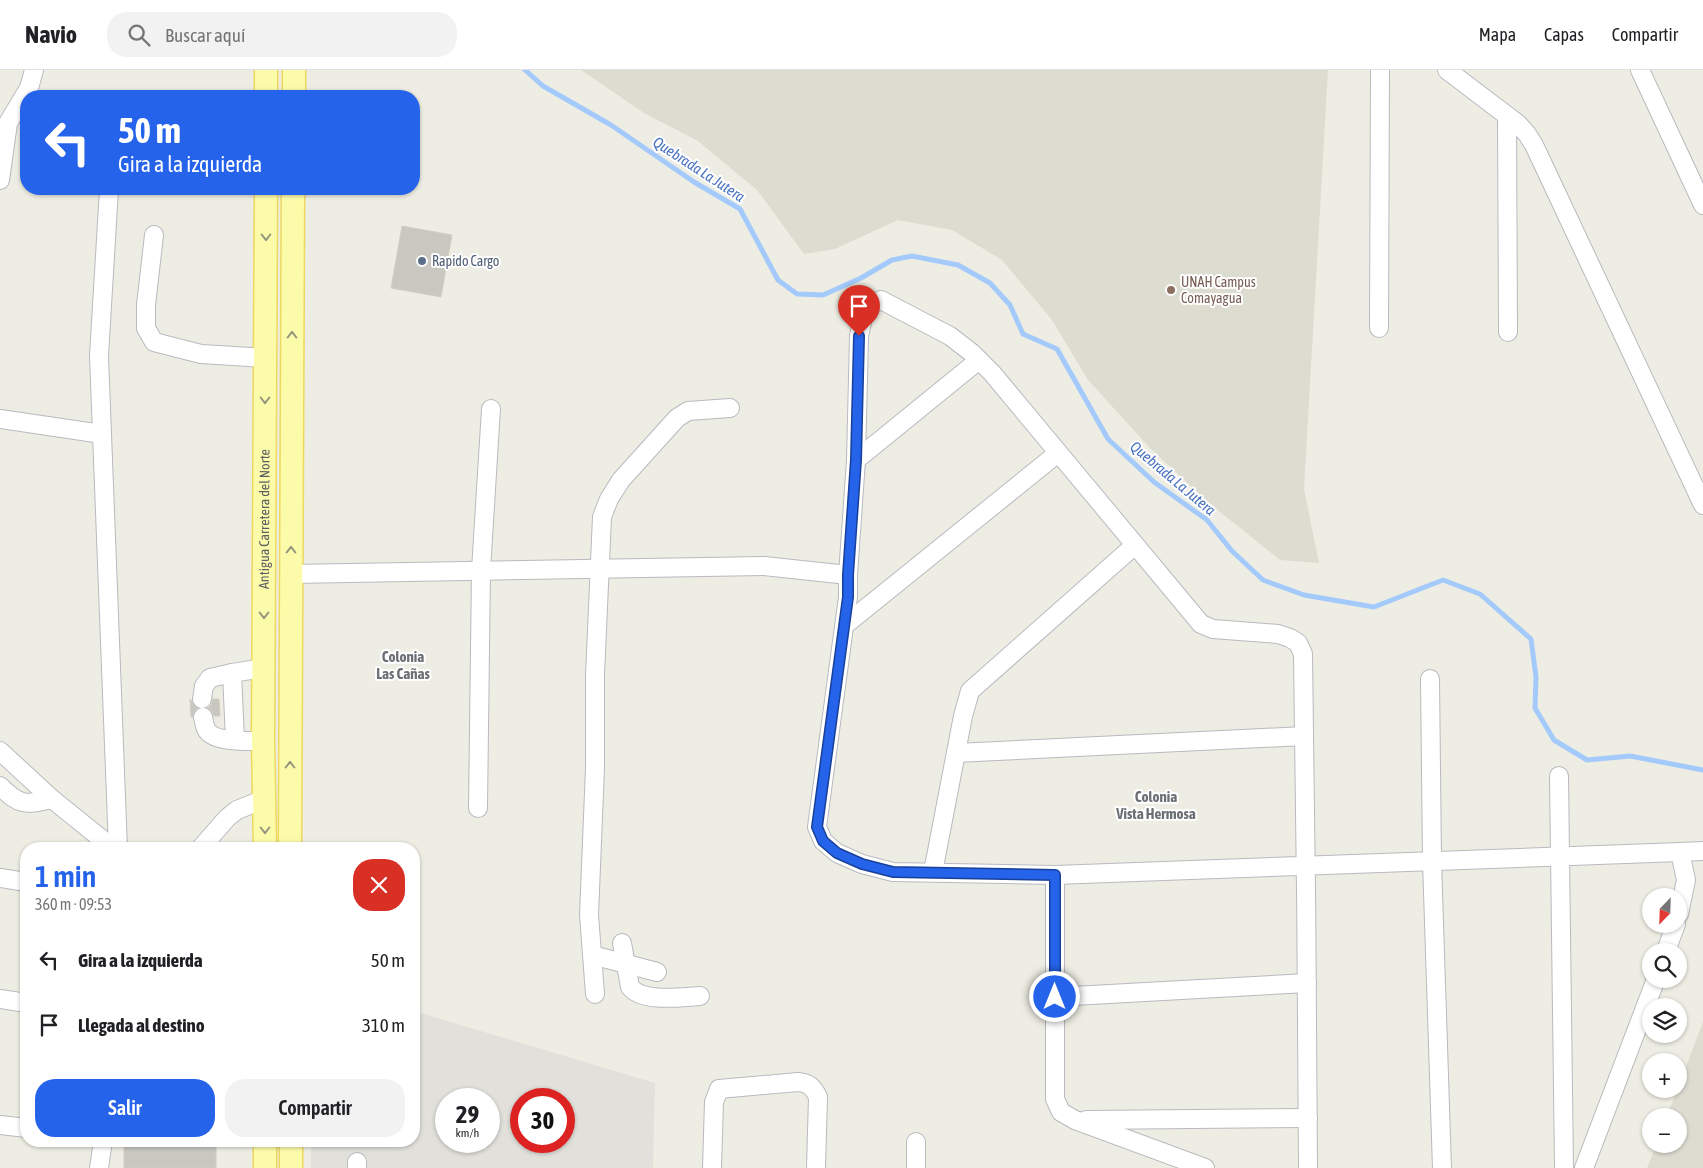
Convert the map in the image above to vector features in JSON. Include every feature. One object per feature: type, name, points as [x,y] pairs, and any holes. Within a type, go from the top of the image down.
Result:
[{"type":"main road","points":[[266,70],[266,90]]},
{"type":"main road","points":[[294,70],[294,90]]},
{"type":"main road","name":"Antigua Carretera del Norte","points":[[265,842],[263,668],[266,195]]},
{"type":"main road","name":"Antigua Carretera del Norte","points":[[290,842],[293,195]]},
{"type":"main road","points":[[265,1147],[265,1168]]},
{"type":"main road","points":[[291,1147],[291,1168]]},
{"type":"street","points":[[29,90],[34,70]]},
{"type":"street","points":[[1379,328],[1380,70]]},
{"type":"street","points":[[1447,70],[1507,116],[1527,134],[1534,145],[1703,504]]},
{"type":"street","points":[[1640,70],[1703,205]]},
{"type":"street","points":[[0,180],[8,123],[20,106]]},
{"type":"street","points":[[1507,116],[1508,332]]},
{"type":"street","points":[[109,195],[99,356],[118,842]]},
{"type":"street","points":[[154,235],[146,305],[146,328],[154,342],[200,354],[266,358]]},
{"type":"street","points":[[1308,1168],[1306,866],[1304,736],[1302,654],[1298,644],[1290,638],[1278,634],[1213,629],[1201,624],[979,360],[950,336],[881,300],[870,305],[864,313],[859,336],[856,460],[848,597],[817,827],[823,841],[837,853],[862,864],[893,872],[1055,875],[1306,866],[1432,861],[1560,857],[1703,851]]},
{"type":"street","points":[[856,460],[979,360]]},
{"type":"street","points":[[595,994],[589,915],[595,768],[595,675],[602,517],[609,499],[622,480],[676,418],[688,411],[730,408]]},
{"type":"street","points":[[478,808],[482,570],[491,409]]},
{"type":"street","points":[[0,419],[102,434]]},
{"type":"street","points":[[845,624],[1058,453]]},
{"type":"street","points":[[933,872],[970,691],[1135,545]]},
{"type":"street","points":[[291,574],[764,566],[848,575]]},
{"type":"street","points":[[263,668],[210,678],[204,686],[202,708],[206,730],[213,736],[235,740],[263,741]]},
{"type":"street","points":[[232,673],[235,740]]},
{"type":"street","points":[[1430,679],[1432,861],[1442,1168]]},
{"type":"street","points":[[956,753],[1304,736]]},
{"type":"street","points":[[0,751],[52,799],[105,842]]},
{"type":"street","points":[[1559,776],[1564,1168]]},
{"type":"street","points":[[0,786],[13,799],[23,803],[32,804],[52,799]]},
{"type":"street","points":[[206,842],[227,818],[237,810],[265,799]]},
{"type":"street","points":[[1680,852],[1686,880],[1684,888]]},
{"type":"street","points":[[1055,875],[1055,1099],[1061,1112],[1076,1120],[1205,1168]]},
{"type":"street","points":[[0,878],[20,881]]},
{"type":"street","points":[[622,944],[630,987],[634,992],[654,997],[700,996]]},
{"type":"street","points":[[592,955],[657,972]]},
{"type":"street","points":[[1055,997],[1307,983]]},
{"type":"street","points":[[1584,1168],[1653,988]]},
{"type":"street","points":[[0,1000],[20,1002]]},
{"type":"street","points":[[712,1168],[714,1102],[719,1089],[798,1082],[807,1083],[814,1089],[818,1097],[816,1168]]},
{"type":"street","points":[[1076,1120],[1308,1118]]},
{"type":"street","points":[[0,1125],[20,1127]]},
{"type":"street","points":[[916,1142],[916,1168]]},
{"type":"street","points":[[99,1168],[101,1147]]},
{"type":"shaded area","name":"UNAH Campus Comayagua","points":[[581,70],[1328,70],[1304,489],[1319,563],[1280,560],[1210,504],[1150,448],[1088,380],[1052,320],[1002,260],[952,230],[898,220],[835,249],[804,254],[757,190],[698,141],[644,113]]},
{"type":"shaded area","points":[[420,1013],[655,1083],[653,1168],[311,1168],[311,1147],[420,1147]]},
{"type":"shaded area","points":[[1703,1022],[1703,1168],[1647,1168],[1653,1153],[1687,1153],[1687,1108],[1670,1108],[1674,1098],[1687,1098],[1687,1064]]},
{"type":"building","name":"Rapido Cargo","points":[[402,226],[452,235],[441,297],[391,288]]},
{"type":"building","points":[[190,699],[197,708],[193,717],[191,717]]},
{"type":"building","points":[[213,699],[219,699],[220,716],[214,716],[208,708]]},
{"type":"building","points":[[124,1147],[216,1147],[216,1168],[124,1168]]},
{"type":"waterway","name":"Quebrada La Jutera","points":[[525,70],[543,86],[611,125],[694,182],[740,209],[778,280],[797,294],[823,295],[861,278],[892,260],[912,256],[958,265],[990,283],[1010,305],[1023,334],[1057,349],[1108,439],[1154,482],[1207,520],[1232,551],[1263,580],[1304,595],[1374,607],[1443,580],[1480,594],[1531,639],[1536,677],[1535,708],[1554,740],[1587,760],[1630,756],[1703,770]]},
{"type":"place","name":"Rapido Cargo","points":[[422,261]]},
{"type":"place","name":"UNAH Campus Comayagua","points":[[1171,290]]},
{"type":"district","name":"Colonia Las Cañas","points":[[403,664]]},
{"type":"district","name":"Colonia Vista Hermosa","points":[[1156,804]]},
{"type":"route","points":[[859,336],[856,460],[848,597],[817,827],[823,841],[837,853],[862,864],[893,872],[1055,875],[1055,997]]}]
